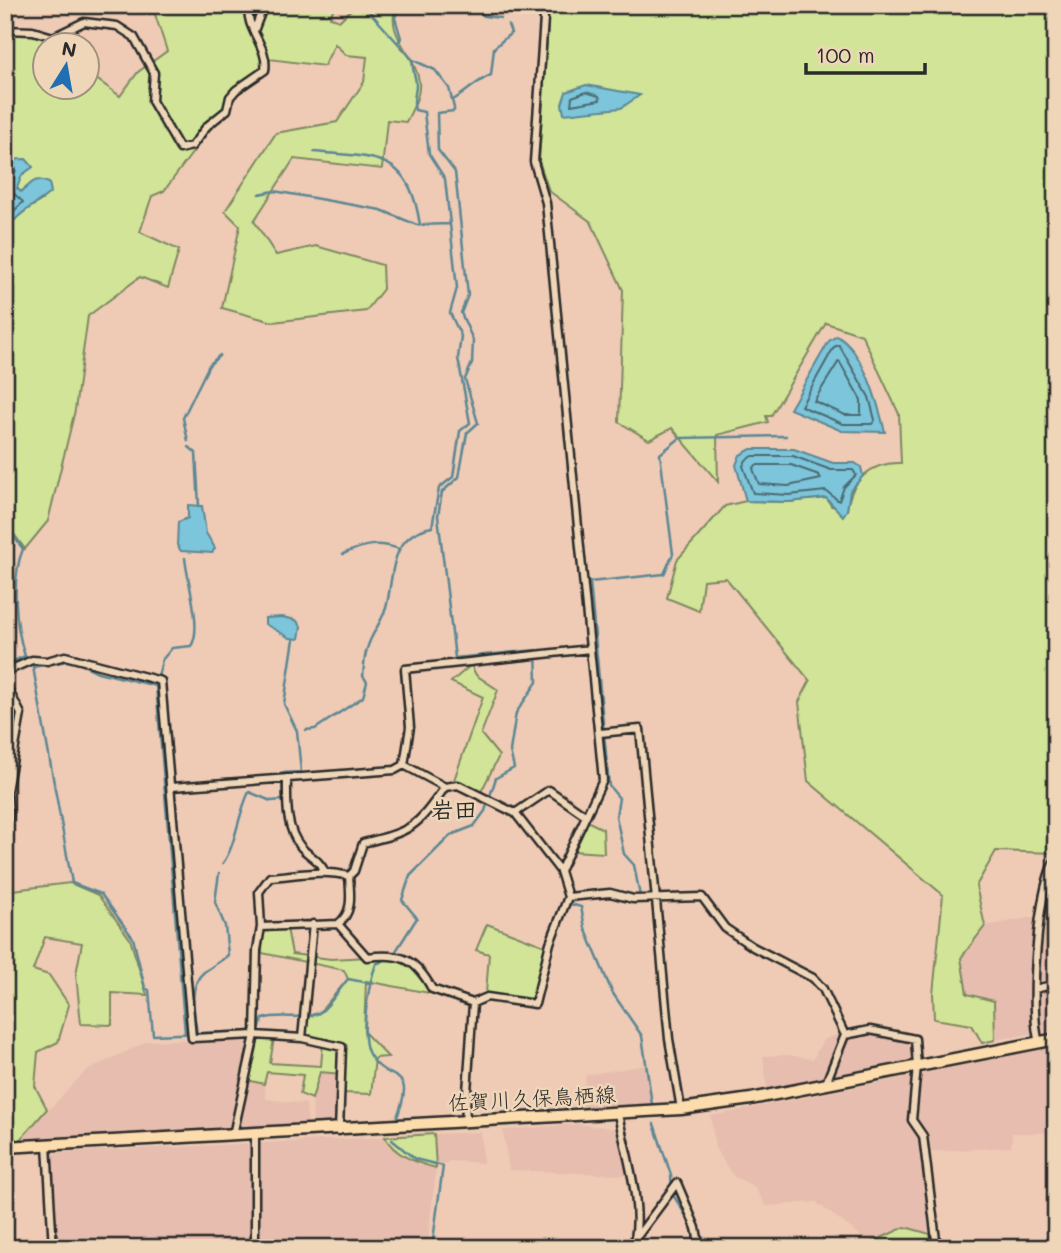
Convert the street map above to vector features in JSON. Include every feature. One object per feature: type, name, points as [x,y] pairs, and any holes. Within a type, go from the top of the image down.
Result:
[{"type":"main road","name":"佐賀川久保鳥栖線","points":[[5,1147],[339,1131],[681,1109],[751,1099],[1056,1040]]},
{"type":"street","points":[[5,30],[33,31],[53,37],[84,22],[117,26],[128,32],[152,66],[152,101],[180,149],[192,146],[207,126],[227,110],[230,97],[236,90],[265,70],[267,58],[247,18],[250,5]]},
{"type":"street","points":[[254,32],[264,5]]},
{"type":"street","points":[[539,5],[544,18],[534,162],[546,203],[603,780],[560,871]]},
{"type":"street","points":[[404,765],[410,727],[405,669],[590,649]]},
{"type":"street","points":[[5,672],[32,660],[47,661],[65,656],[158,680],[172,787],[192,1035],[302,1038],[342,1046],[339,1131]]},
{"type":"street","points":[[5,683],[21,714],[7,791],[9,815],[5,835]]},
{"type":"street","points":[[600,733],[640,729],[669,1039],[681,1109]]},
{"type":"street","points":[[172,787],[395,770],[404,765]]},
{"type":"street","points":[[338,923],[367,957],[388,954],[420,967],[432,989],[473,1003],[487,997],[535,1004],[550,943],[571,897],[560,871],[515,813],[458,785],[444,787],[404,765]]},
{"type":"street","points":[[287,778],[287,818],[301,848],[317,858],[324,870]]},
{"type":"street","points":[[261,927],[338,923],[345,918],[351,906],[349,876],[354,871],[363,843],[403,833],[420,822],[444,787]]},
{"type":"street","points":[[515,813],[549,790],[585,815]]},
{"type":"street","points":[[1039,1042],[1035,989],[1048,868],[1056,859]]},
{"type":"street","points":[[232,1136],[252,1036],[261,927],[259,892],[270,877],[324,870],[349,876]]},
{"type":"street","points":[[571,897],[610,893],[633,899],[702,897],[725,928],[753,947],[813,978],[823,989],[845,1035],[826,1083]]},
{"type":"street","points":[[302,1038],[313,924]]},
{"type":"street","points":[[1035,989],[1056,984]]},
{"type":"street","points":[[465,1122],[473,1003]]},
{"type":"street","points":[[845,1035],[883,1031],[915,1039],[917,1066],[912,1120],[923,1136],[937,1248]]},
{"type":"street","points":[[618,1114],[636,1209],[636,1238]]},
{"type":"street","points":[[255,1135],[255,1248]]},
{"type":"street","points":[[47,1145],[53,1248]]},
{"type":"street","points":[[632,1248],[636,1238],[677,1183],[696,1228],[700,1248]]},
{"type":"shaded area","points":[[1056,856],[1056,1029],[995,1040],[994,1002],[967,994],[961,958],[985,926],[1035,917],[1045,868]]},
{"type":"shaded area","points":[[883,1028],[911,1041],[914,1059],[767,1089],[763,1056],[788,1055],[813,1059],[823,1040],[839,1034]]},
{"type":"shaded area","points":[[257,1037],[247,1080],[264,1084],[266,1099],[306,1104],[308,1126],[20,1140],[86,1071],[148,1041]]},
{"type":"shaded area","points":[[1056,1047],[1056,1133],[1012,1133],[1011,1147],[921,1152],[930,1234],[905,1227],[870,1243],[816,1202],[766,1206],[754,1186],[733,1176],[715,1148],[711,1116]]},
{"type":"shaded area","points":[[646,1065],[652,1104],[582,1109],[586,1075]]},
{"type":"shaded area","points":[[320,1072],[342,1074],[341,1125],[313,1125],[312,1099]]},
{"type":"shaded area","points":[[577,1124],[619,1129],[627,1175],[509,1170],[503,1130]]},
{"type":"shaded area","points":[[481,1132],[483,1163],[450,1161],[436,1168],[434,1134]]},
{"type":"shaded area","points":[[385,1137],[390,1147],[436,1168],[427,1248],[57,1248],[52,1153]]},
{"type":"green space","points":[[152,5],[335,5],[330,17],[339,21],[356,5],[396,5],[394,26],[416,71],[419,92],[406,122],[387,120],[382,169],[294,159],[254,221],[276,255],[316,246],[382,265],[383,289],[366,311],[273,322],[222,308],[240,226],[225,211],[276,133],[337,122],[364,82],[367,57],[346,55],[335,44],[324,66],[270,59],[268,71],[233,98],[164,191],[152,196],[140,232],[179,250],[168,288],[140,277],[88,316],[75,410],[48,521],[25,549],[8,526],[5,517],[5,236],[15,219],[42,200],[29,186],[20,192],[16,188],[22,174],[12,160],[5,160],[5,27],[36,28],[41,32],[32,32],[32,102],[102,102],[102,83],[120,96],[138,72],[167,51]]},
{"type":"green space","points":[[543,5],[1056,5],[1056,853],[996,851],[976,886],[985,926],[961,958],[967,994],[994,1001],[995,1040],[982,1043],[972,1025],[934,1019],[933,994],[943,895],[808,781],[799,702],[810,681],[726,578],[703,580],[699,611],[667,598],[677,560],[725,506],[746,501],[789,502],[827,498],[831,506],[847,510],[853,490],[864,475],[880,466],[901,463],[899,414],[862,335],[826,323],[771,416],[766,416],[768,422],[717,435],[718,482],[672,428],[649,440],[619,422],[623,290],[591,222],[549,191],[539,161],[548,23]]},
{"type":"green space","points":[[471,665],[476,675],[498,690],[481,734],[499,756],[481,792],[454,780],[483,697],[451,682]]},
{"type":"green space","points":[[5,691],[18,714],[5,785]]},
{"type":"green space","points":[[585,820],[603,829],[604,853],[572,851]]},
{"type":"green space","points":[[70,883],[98,895],[130,939],[147,995],[112,993],[112,1025],[81,1024],[76,974],[82,943],[45,937],[33,970],[49,975],[69,1005],[58,1042],[38,1052],[35,1086],[47,1109],[20,1140],[8,1140],[5,891]]},
{"type":"green space","points":[[487,924],[545,946],[532,1001],[486,993],[489,954],[476,950]]},
{"type":"green space","points":[[287,928],[292,954],[331,959],[387,956],[419,970],[429,993],[366,981],[364,1032],[388,1057],[375,1058],[371,1094],[342,1093],[342,1074],[320,1072],[312,1099],[300,1094],[303,1075],[267,1072],[264,1084],[247,1080],[257,1037],[274,1038],[270,1063],[321,1066],[323,1043],[302,1038],[303,1017],[319,1013],[348,979],[344,970],[262,953],[263,932]]},
{"type":"green space","points":[[434,1134],[436,1168],[400,1153],[385,1137]]},
{"type":"green space","points":[[905,1227],[930,1234],[933,1248],[870,1248],[870,1243]]},
{"type":"water","points":[[586,85],[640,95],[621,108],[564,114],[562,104],[566,92]]},
{"type":"water","points":[[26,159],[33,167],[22,175],[17,188],[21,192],[40,180],[49,183],[51,192],[18,217],[5,236],[5,160]]},
{"type":"water","points":[[837,336],[847,343],[862,365],[874,393],[885,432],[842,431],[790,409],[829,341]]},
{"type":"water","points":[[751,449],[794,449],[833,463],[855,463],[861,467],[863,476],[850,491],[847,510],[843,516],[826,498],[789,502],[746,501],[736,465],[740,455]]},
{"type":"water","points":[[188,505],[202,506],[206,533],[215,548],[212,553],[181,551],[177,545],[178,522],[188,518]]},
{"type":"water","points":[[265,618],[296,620],[301,626],[299,639],[290,638],[265,624]]},
{"type":"waterway","points":[[399,5],[395,18],[401,38],[399,41]]},
{"type":"waterway","points":[[474,5],[484,16],[501,18]]},
{"type":"waterway","points":[[368,10],[413,60],[435,70],[449,88],[454,108],[454,111],[437,113],[438,150],[455,172],[468,295],[461,313],[473,340],[472,363],[465,379],[478,423],[467,433],[459,477],[442,492],[438,516],[455,658],[536,650],[537,682],[516,713],[510,751],[514,768],[496,778],[485,811],[474,826],[451,835],[410,876],[402,900],[417,918],[394,954]]},
{"type":"waterway","points":[[453,100],[491,75],[494,48],[511,33],[508,25]]},
{"type":"waterway","points":[[306,730],[315,729],[363,697],[367,682],[363,676],[366,652],[385,610],[396,556],[408,538],[418,531],[432,527],[439,488],[453,477],[460,431],[470,423],[458,358],[461,336],[450,313],[457,288],[445,179],[429,154],[424,112],[415,110],[413,60]]},
{"type":"waterway","points":[[314,152],[372,158],[398,171],[408,184],[415,201],[420,225]]},
{"type":"waterway","points":[[259,194],[274,191],[381,210],[417,225],[449,224]]},
{"type":"waterway","points":[[188,441],[183,418],[209,365],[220,355]]},
{"type":"waterway","points":[[652,1104],[642,1036],[612,992],[585,928],[581,907],[570,904],[573,893],[614,890],[640,896],[634,865],[624,854],[616,816],[619,798],[609,786],[590,582],[664,574],[673,554],[660,454],[680,438],[786,436]]},
{"type":"waterway","points":[[189,447],[196,453],[199,506]]},
{"type":"waterway","points":[[5,525],[23,549],[17,574],[16,602],[25,656],[5,665]]},
{"type":"waterway","points":[[343,554],[371,545],[399,549]]},
{"type":"waterway","points":[[185,558],[195,617],[194,638],[191,646],[172,648],[162,660],[156,686],[185,1033]]},
{"type":"waterway","points":[[281,773],[301,772],[297,731],[284,704],[294,639]]},
{"type":"waterway","points":[[156,686],[98,672],[73,660],[33,667],[72,883],[101,894],[133,938],[145,988],[149,990],[153,1035],[251,1031],[251,1035]]},
{"type":"waterway","points":[[5,702],[12,718],[5,760]]},
{"type":"waterway","points":[[223,863],[249,792],[271,801],[283,800],[282,782]]},
{"type":"waterway","points":[[197,1034],[193,1001],[195,985],[204,972],[228,955],[225,926],[215,902],[219,873]]},
{"type":"waterway","points":[[389,958],[376,964],[373,973],[366,1009],[365,1035],[369,1054],[376,1064],[402,1082],[403,1100],[397,1117]]},
{"type":"waterway","points":[[259,1029],[263,1019],[319,1013],[348,979],[369,983]]},
{"type":"waterway","points":[[231,1128],[241,1085]]},
{"type":"waterway","points":[[654,1124],[671,1175],[672,1193],[691,1224],[696,1248]]},
{"type":"waterway","points":[[392,1140],[415,1159],[443,1166],[432,1248]]},
{"type":"waterway","points":[[251,1248],[252,1166]]},
{"type":"district","name":"岩田","points":[[454,810]]}]
